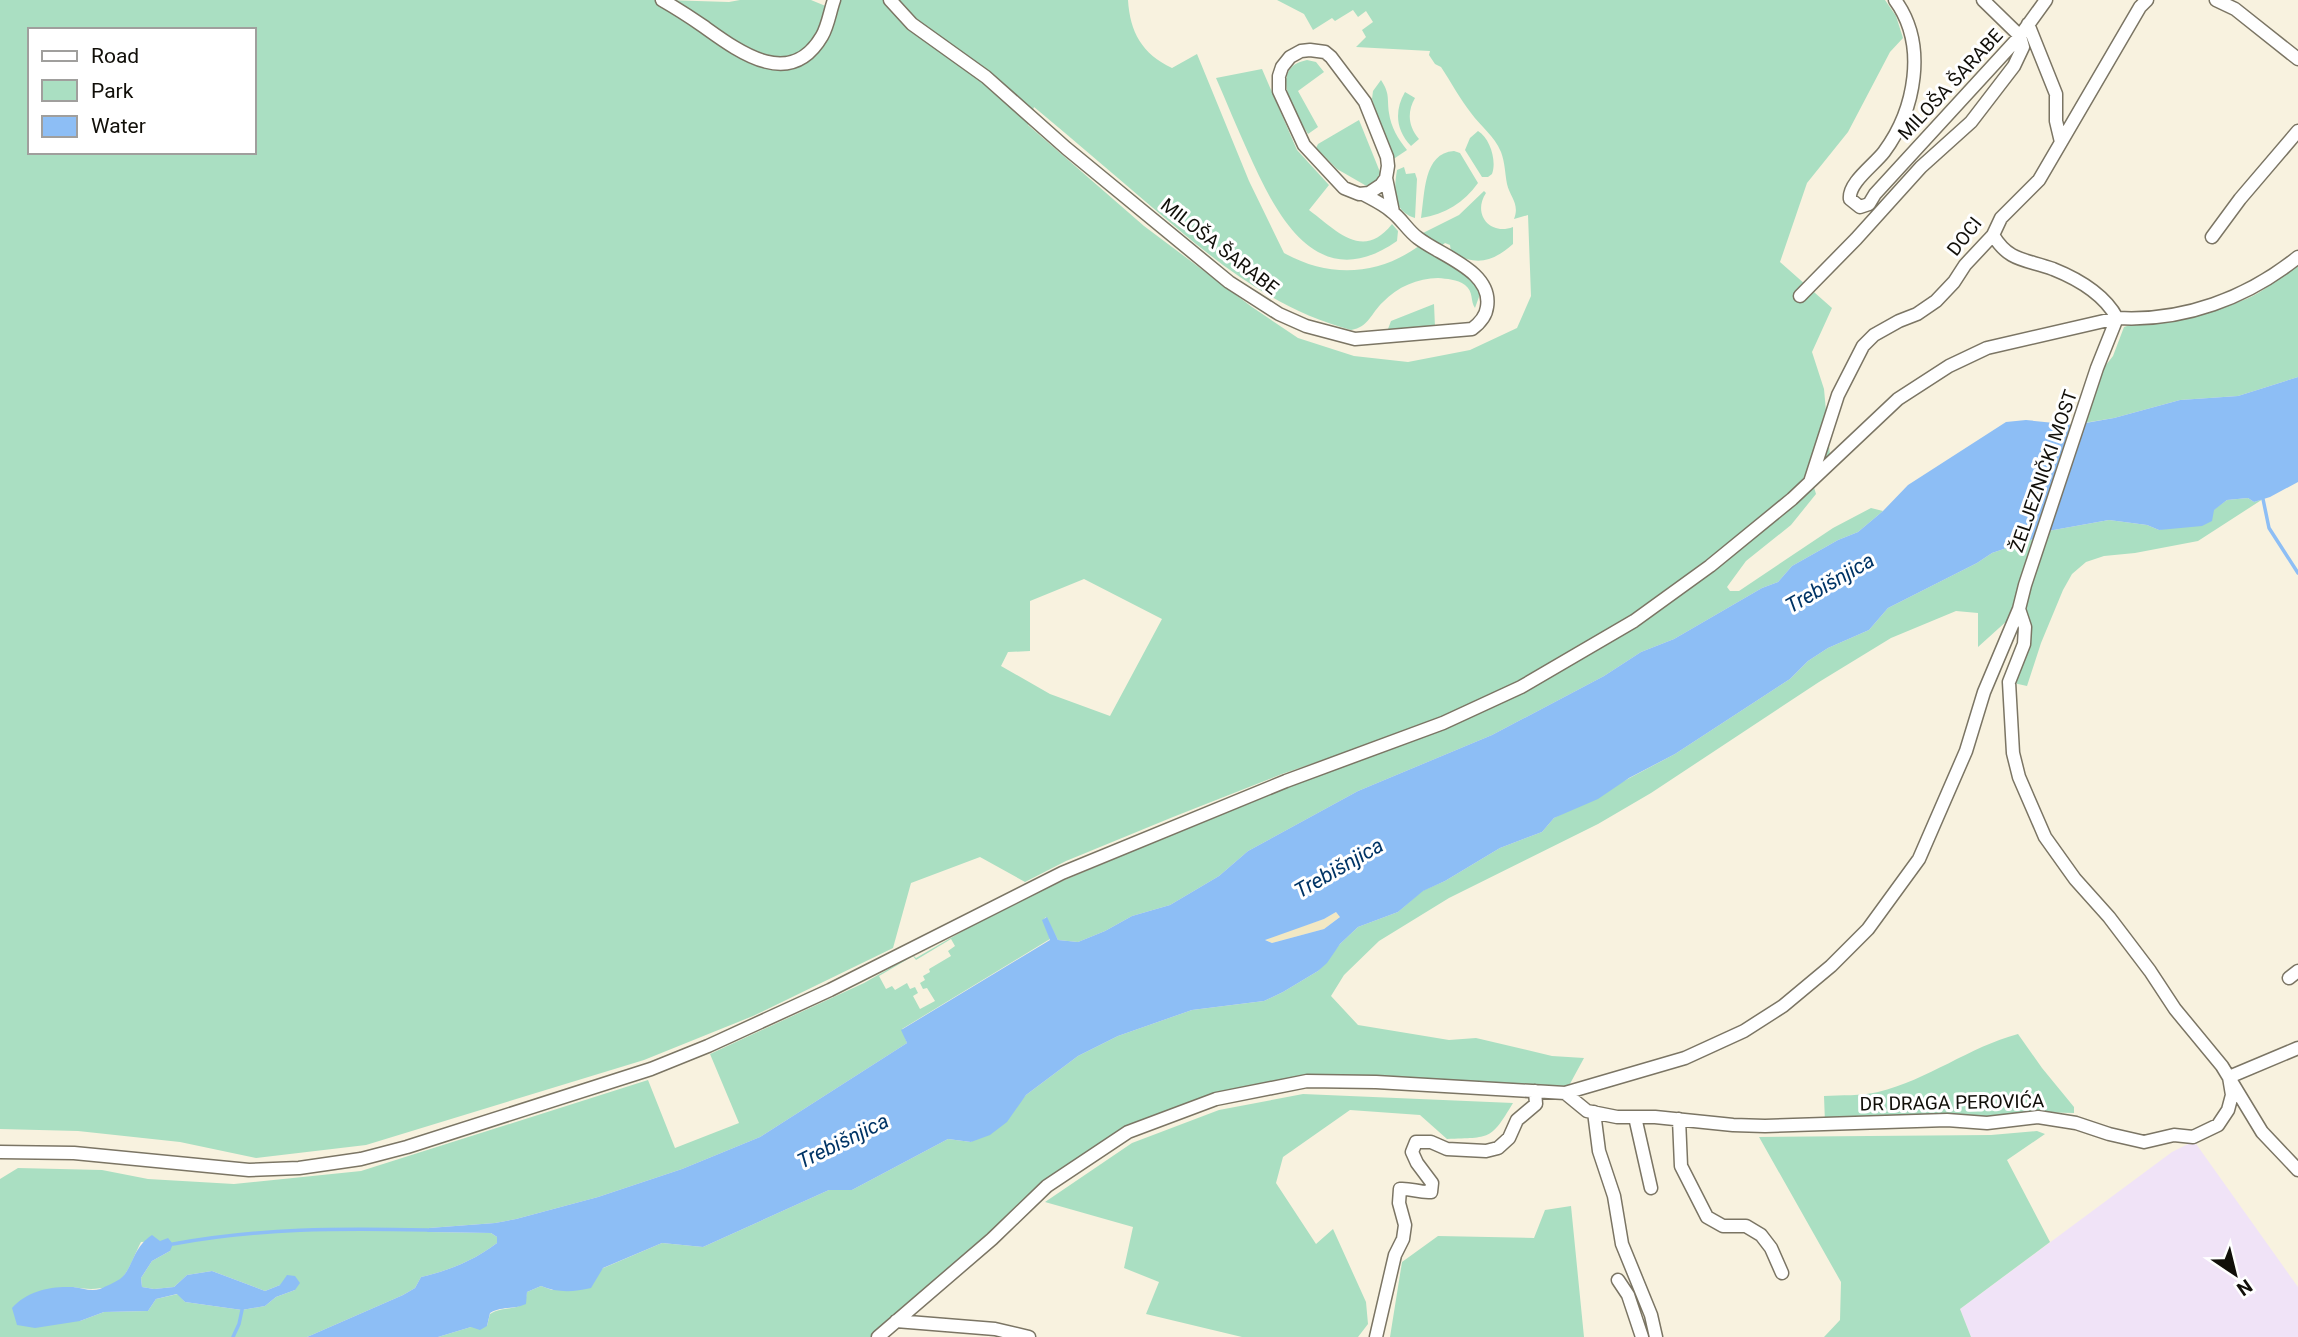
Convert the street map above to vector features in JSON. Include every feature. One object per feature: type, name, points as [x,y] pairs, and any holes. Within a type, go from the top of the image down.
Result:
[{"type":"street","points":[[662,0],[750,58],[767,63],[782,63],[802,56],[816,46],[824,33],[834,0]]},
{"type":"street","name":"MILOŠA ŠARABE","points":[[890,0],[912,24],[986,77],[1066,148],[1229,282],[1279,314],[1306,326],[1355,339],[1472,329],[1481,321],[1488,297],[1475,274],[1416,237],[1393,212],[1363,194]]},
{"type":"street","name":"MILOŠA ŠARABE","points":[[1895,0],[1910,31],[1914,78],[1909,101],[1886,150],[1849,192],[1854,204],[1860,207],[1870,204],[1875,194],[2020,36]]},
{"type":"street","points":[[1983,0],[2020,36],[2046,0]]},
{"type":"street","name":"DOCI","points":[[1810,482],[1838,395],[1863,346],[1874,335],[1917,314],[1936,301],[1993,235],[2001,218],[2039,180],[2140,7],[2147,0]]},
{"type":"street","points":[[2216,0],[2235,9],[2298,59]]},
{"type":"street","points":[[2235,9],[2247,0]]},
{"type":"street","points":[[2028,24],[2056,94],[2056,121],[2061,142]]},
{"type":"street","name":"MILOŠA ŠARABE","points":[[1800,296],[1865,230],[1921,167],[1971,122],[2021,54],[2023,47],[2020,36]]},
{"type":"street","points":[[1386,178],[1376,190],[1363,194],[1351,192],[1344,188],[1304,145],[1279,91],[1279,76],[1290,57],[1301,51],[1325,52],[1338,63],[1368,108],[1387,157],[1386,178],[1393,212]]},
{"type":"street","points":[[2213,237],[2240,199],[2298,131]]},
{"type":"street","points":[[1993,235],[2010,256],[2053,270],[2088,287],[2105,300],[2117,318]]},
{"type":"street","points":[[0,1152],[74,1153],[248,1170],[360,1160],[651,1069],[830,990],[1062,873],[1311,771],[1443,723],[1521,687],[1634,621],[1710,566],[1792,499],[1898,399],[1949,366],[1987,348],[2117,318],[2161,317],[2231,299],[2274,277],[2298,257]]},
{"type":"street","name":"ŽELJEZNIČKI MOST","points":[[2019,609],[2097,368],[2117,318]]},
{"type":"street","points":[[2019,609],[2025,627],[2024,644],[2009,682],[2010,729],[2013,753],[2030,805],[2045,837],[2058,857],[2109,917],[2175,1009],[2229,1077],[2262,1132],[2298,1170]]},
{"type":"street","points":[[878,1337],[992,1238],[1047,1186],[1128,1132],[1216,1099],[1307,1081],[1376,1082],[1565,1093],[1685,1058],[1744,1031],[1783,1006],[1868,929],[1919,859],[1966,751],[1984,692],[2019,609]]},
{"type":"street","points":[[2229,1077],[2298,1048]]},
{"type":"street","name":"DR DRAGA PEROVIĆA","points":[[1565,1093],[1587,1111],[1616,1117],[1765,1126],[1947,1120],[1987,1124],[2038,1117],[2076,1123],[2144,1142],[2174,1135],[2193,1137],[2218,1125],[2228,1110],[2232,1095],[2229,1077]]},
{"type":"street","points":[[1376,1337],[1395,1255],[1404,1239],[1405,1225],[1399,1203],[1400,1189],[1418,1193],[1431,1192],[1432,1183],[1412,1152],[1416,1143],[1431,1142],[1447,1149],[1486,1151],[1498,1148],[1508,1138],[1517,1121],[1536,1104],[1535,1091]]},
{"type":"street","points":[[1594,1112],[1599,1151],[1614,1196],[1622,1244],[1651,1315],[1656,1337]]},
{"type":"street","points":[[1635,1117],[1651,1188]]},
{"type":"street","points":[[1679,1119],[1681,1166],[1707,1217],[1723,1226],[1746,1226],[1761,1235],[1771,1248],[1782,1273]]},
{"type":"street","points":[[1618,1280],[1628,1295],[1642,1337]]},
{"type":"street","points":[[896,1321],[970,1332],[995,1329],[1029,1337]]},
{"type":"shaded area","points":[[2194,1141],[2298,1287],[2298,1337],[1971,1337],[1960,1309],[2172,1152]]},
{"type":"green space","points":[[0,0],[659,0],[750,59],[802,58],[838,0],[1128,0],[1129,12],[1139,41],[1153,56],[1172,68],[1197,54],[1249,181],[1284,253],[1318,267],[1353,270],[1387,263],[1419,246],[1476,281],[1480,294],[1475,308],[1470,291],[1465,285],[1452,280],[1430,278],[1408,284],[1395,292],[1379,306],[1366,323],[1357,328],[1351,330],[1322,321],[1270,296],[1222,264],[1034,107],[1028,125],[1144,226],[1298,338],[1354,356],[1408,362],[1470,350],[1517,328],[1531,296],[1528,215],[1514,219],[1515,205],[1498,146],[1467,108],[1441,67],[1435,64],[1429,55],[1430,51],[1356,47],[1366,37],[1362,30],[1373,22],[1366,11],[1358,17],[1353,10],[1335,21],[1332,18],[1313,30],[1304,14],[1277,0],[1885,0],[1896,16],[1903,38],[1890,52],[1848,132],[1807,183],[1780,262],[1832,308],[1812,352],[1824,389],[1830,456],[1755,524],[1633,617],[1519,684],[1442,719],[1282,774],[1066,861],[1025,882],[980,857],[911,883],[893,948],[753,1016],[644,1060],[366,1145],[256,1158],[180,1142],[78,1131],[0,1129]],"holes":[[[1084,579],[1162,619],[1110,716],[1050,694],[1001,666],[1008,652],[1030,651],[1030,601]]]},
{"type":"green space","points":[[665,0],[811,0],[828,7],[823,33],[802,55],[768,61]]},
{"type":"green space","points":[[1307,60],[1316,62],[1324,72],[1298,91],[1318,127],[1308,134],[1292,104],[1286,82],[1288,72],[1295,65]]},
{"type":"green space","points":[[1262,69],[1297,150],[1329,185],[1309,210],[1340,233],[1360,241],[1381,235],[1392,224],[1398,231],[1397,241],[1369,256],[1344,260],[1322,254],[1303,241],[1286,223],[1259,176],[1216,78]]},
{"type":"green space","points":[[1381,80],[1387,92],[1391,123],[1407,150],[1392,160],[1372,99],[1373,91]]},
{"type":"green space","points":[[1405,92],[1415,98],[1410,119],[1419,139],[1411,146],[1402,133],[1398,120],[1399,106]]},
{"type":"green space","points":[[1359,120],[1382,177],[1370,188],[1337,169],[1316,148],[1318,144]]},
{"type":"green space","points":[[1478,131],[1489,144],[1493,157],[1492,174],[1488,177],[1482,177],[1465,150],[1470,138]]},
{"type":"green space","points":[[1444,153],[1460,153],[1478,183],[1467,196],[1453,206],[1438,214],[1421,218],[1427,176],[1431,167]]},
{"type":"green space","points":[[1404,167],[1406,174],[1415,173],[1417,179],[1415,218],[1402,210],[1396,198],[1397,170]]},
{"type":"green space","points":[[1484,191],[1486,193],[1481,208],[1486,221],[1497,228],[1513,227],[1513,244],[1498,255],[1476,261],[1468,259],[1451,252],[1450,245],[1445,243],[1441,246],[1423,233],[1459,215]]},
{"type":"green space","points":[[2298,263],[2298,377],[2238,396],[2180,400],[2114,418],[2084,423],[2102,370],[2113,356],[2124,327],[2174,320],[2231,305],[2263,290]]},
{"type":"green space","points":[[1434,304],[1435,327],[1388,329],[1391,321]]},
{"type":"green space","points":[[1813,484],[1816,494],[1791,525],[1746,561],[1727,587],[1730,591],[1739,591],[1833,528],[1871,508],[1883,511],[1858,532],[1792,566],[1778,582],[1762,588],[1674,639],[1641,652],[1604,676],[1492,735],[1358,791],[1248,851],[1219,876],[1170,905],[1132,916],[1078,942],[1058,940],[1046,917],[1043,920],[1050,939],[902,1029],[907,1043],[760,1137],[682,1169],[598,1197],[495,1223],[429,1228],[428,1232],[491,1233],[497,1237],[497,1243],[461,1264],[421,1277],[415,1288],[403,1295],[307,1337],[0,1337],[0,1179],[18,1168],[102,1170],[148,1179],[234,1184],[361,1171],[648,1080],[675,1148],[739,1123],[710,1054],[864,983],[913,955],[916,958],[1013,902],[1227,811],[1346,765],[1598,647]],"holes":[[[951,939],[955,946],[948,951],[951,956],[929,969],[930,972],[923,976],[925,980],[920,983],[923,989],[927,988],[935,1001],[920,1009],[913,996],[918,993],[915,987],[910,989],[907,983],[895,990],[892,986],[886,989],[879,976],[913,956],[916,960]],[[160,1241],[170,1251],[152,1261],[141,1278],[142,1287],[174,1287],[187,1275],[212,1271],[265,1291],[280,1285],[295,1290],[276,1297],[265,1306],[242,1310],[185,1302],[178,1294],[156,1299],[148,1311],[104,1312],[80,1321],[73,1287],[92,1289],[117,1282],[125,1275],[141,1242]]]},
{"type":"green space","points":[[2248,498],[2254,502],[2263,499],[2198,541],[2104,556],[2086,562],[2072,574],[2063,590],[2027,686],[2009,682],[2024,644],[2019,610],[1978,647],[1978,613],[1956,611],[1891,638],[1819,682],[1651,793],[1598,824],[1449,898],[1379,941],[1344,975],[1331,996],[1358,1025],[1449,1040],[1476,1038],[1552,1056],[1584,1058],[1565,1093],[1307,1081],[1216,1099],[1128,1132],[1047,1186],[878,1337],[438,1337],[471,1327],[487,1326],[490,1314],[525,1303],[527,1292],[541,1286],[552,1290],[662,1243],[703,1247],[829,1190],[852,1190],[948,1139],[971,1142],[1015,1108],[1026,1095],[1078,1056],[1118,1036],[1192,1010],[1264,1001],[1283,992],[1318,971],[1358,927],[1398,912],[1422,891],[1445,881],[1500,848],[1542,832],[1554,818],[1675,754],[1790,679],[1808,661],[1828,648],[1869,630],[1888,608],[1992,553],[2036,538],[2048,531],[2109,520],[2147,525],[2159,530],[2213,510],[2227,500]]},
{"type":"green space","points":[[2018,1034],[2074,1107],[2074,1113],[2034,1112],[1999,1117],[1930,1114],[1825,1123],[1824,1096],[1865,1094],[1896,1087],[1982,1047]]},
{"type":"green space","points":[[1303,1094],[1513,1103],[1494,1131],[1481,1137],[1447,1139],[1420,1115],[1350,1110],[1283,1157],[1276,1183],[1316,1244],[1333,1229],[1366,1302],[1368,1324],[1358,1337],[1242,1337],[1146,1314],[1159,1282],[1124,1268],[1133,1227],[1045,1202],[1132,1143],[1219,1110]]},
{"type":"green space","points":[[2037,1131],[2045,1134],[2007,1160],[2050,1242],[1960,1309],[1971,1337],[1824,1337],[1840,1320],[1841,1282],[1759,1137],[1991,1135]]},
{"type":"green space","points":[[1571,1206],[1584,1337],[1390,1337],[1402,1262],[1438,1236],[1534,1238],[1545,1210]]},
{"type":"sand","points":[[1336,912],[1341,916],[1324,929],[1272,943],[1264,939],[1324,919]]},
{"type":"water","name":"Trebišnjica","points":[[2298,377],[2298,482],[2254,502],[2248,498],[2227,500],[2214,510],[2212,521],[2202,526],[2159,530],[2147,525],[2109,520],[2048,531],[2036,538],[1992,553],[1888,608],[1869,630],[1828,648],[1808,661],[1790,679],[1675,754],[1629,778],[1598,799],[1554,818],[1542,832],[1500,848],[1423,891],[1398,912],[1358,927],[1318,971],[1283,992],[1264,1001],[1192,1010],[1118,1036],[1078,1056],[1026,1095],[1007,1122],[990,1135],[971,1142],[948,1139],[852,1190],[829,1190],[703,1247],[662,1243],[603,1268],[591,1288],[566,1291],[541,1286],[527,1292],[526,1304],[490,1313],[487,1326],[480,1330],[471,1327],[438,1337],[307,1337],[403,1295],[415,1288],[421,1277],[461,1264],[497,1243],[497,1237],[491,1233],[427,1232],[429,1228],[495,1223],[598,1197],[682,1169],[760,1137],[907,1043],[901,1030],[1050,940],[1042,920],[1047,917],[1058,940],[1078,942],[1132,916],[1170,905],[1219,876],[1248,851],[1358,791],[1492,735],[1604,676],[1641,652],[1674,639],[1762,588],[1778,582],[1792,566],[1858,532],[1908,485],[2006,422],[2026,420],[2074,425],[2114,418],[2180,400],[2238,396]],"holes":[[[1336,912],[1340,917],[1324,929],[1272,943],[1265,940],[1324,919]]]},
{"type":"water","points":[[152,1235],[160,1241],[168,1238],[173,1244],[170,1251],[152,1261],[141,1278],[142,1287],[174,1287],[187,1275],[212,1271],[265,1291],[280,1285],[287,1275],[295,1276],[300,1283],[295,1290],[276,1297],[265,1306],[242,1310],[185,1302],[177,1294],[156,1299],[148,1311],[104,1312],[80,1321],[35,1328],[17,1325],[12,1308],[25,1297],[64,1287],[97,1290],[120,1279],[128,1270],[140,1246]]},
{"type":"waterway","points":[[2263,499],[2269,528],[2298,573]]},
{"type":"waterway","points":[[173,1244],[300,1230],[428,1230]]},
{"type":"waterway","points":[[233,1337],[242,1310]]}]
